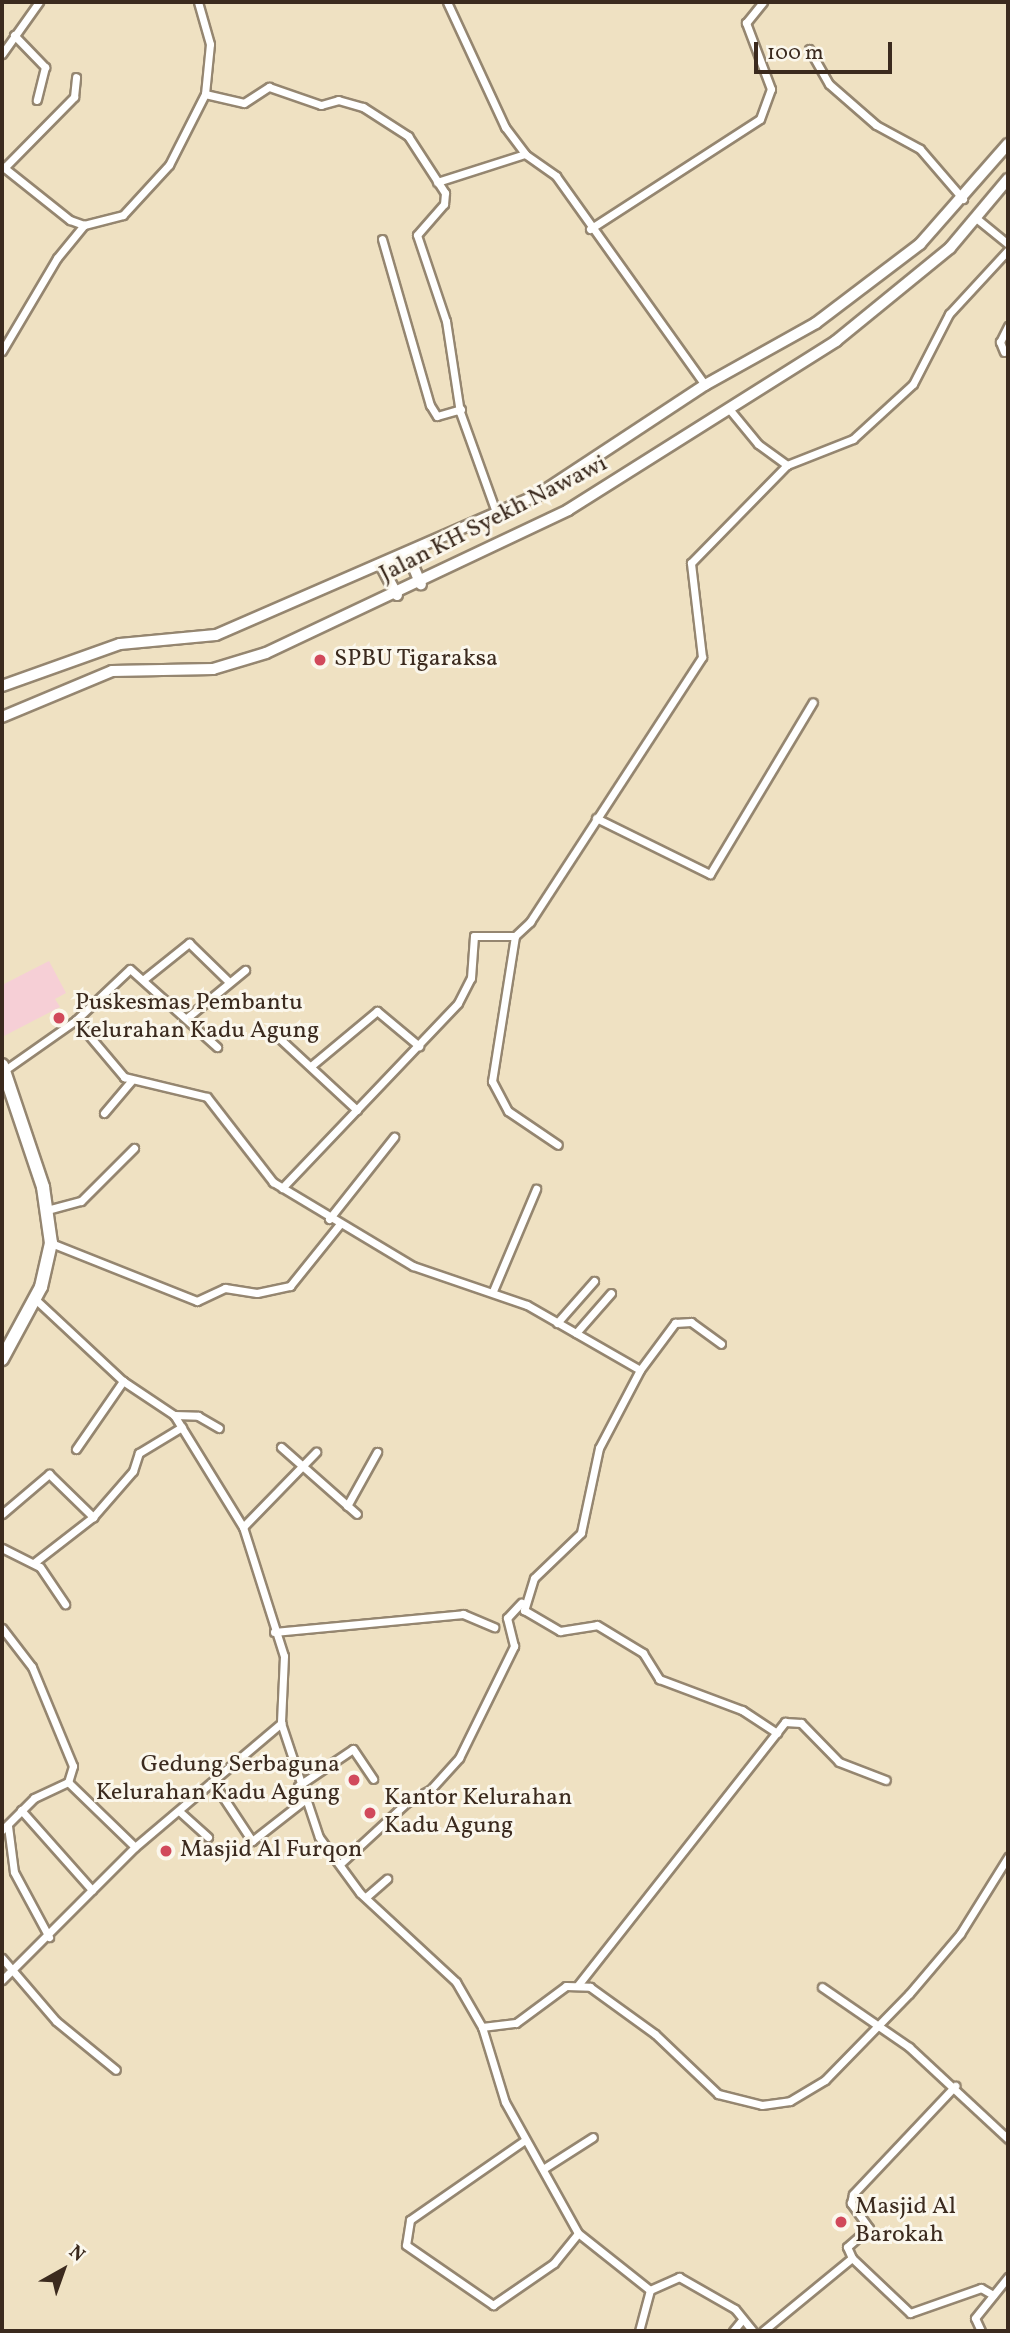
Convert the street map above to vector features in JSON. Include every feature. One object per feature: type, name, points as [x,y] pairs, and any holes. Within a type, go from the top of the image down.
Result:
[{"type":"main road","name":"Jalan KH Syekh Nawawi","points":[[2,686],[120,644],[216,635],[497,515],[622,444],[705,385],[816,323],[920,244],[963,199],[1008,144]]},
{"type":"main road","name":"Jalan KH Syekh Nawawi","points":[[2,717],[111,671],[229,665],[421,584],[568,510],[730,410],[902,290],[976,218],[1008,179]]},
{"type":"main road","points":[[408,554],[421,584]]},
{"type":"main road","points":[[382,565],[397,594]]},
{"type":"main road","points":[[2,1069],[47,1210],[51,1243],[34,1298],[2,1359]]},
{"type":"street","points":[[2,54],[39,2]]},
{"type":"street","points":[[2,351],[57,258],[84,225],[123,215],[169,165],[205,94],[211,44],[198,2]]},
{"type":"street","points":[[447,2],[505,127],[525,154],[556,176],[590,229],[705,385]]},
{"type":"street","points":[[590,229],[760,119],[771,89],[746,23],[763,2]]},
{"type":"street","points":[[15,35],[45,67],[37,100]]},
{"type":"street","points":[[809,49],[830,83],[876,125],[920,149],[963,199]]},
{"type":"street","points":[[76,77],[74,97],[3,167],[84,225]]},
{"type":"street","points":[[205,94],[244,103],[269,88],[321,105],[338,100],[363,107],[408,136],[437,182],[444,204],[417,235],[446,321],[461,409],[497,515]]},
{"type":"street","points":[[437,182],[525,154]]},
{"type":"street","points":[[976,218],[1008,244]]},
{"type":"street","points":[[382,239],[430,405],[437,416],[461,409]]},
{"type":"street","points":[[558,1145],[508,1111],[492,1081],[515,936],[702,657],[691,563],[787,465],[824,454],[877,422],[933,355],[961,297],[1008,250]]},
{"type":"street","points":[[1004,352],[1000,342],[1008,326]]},
{"type":"street","points":[[730,410],[758,444],[787,465]]},
{"type":"street","points":[[596,818],[710,874],[813,702]]},
{"type":"street","points":[[282,1188],[419,1046],[467,991],[474,936],[515,936]]},
{"type":"street","points":[[144,979],[189,943],[229,982]]},
{"type":"street","points":[[2,1069],[76,1020],[130,969],[188,1017],[217,1047]]},
{"type":"street","points":[[188,1017],[244,970]]},
{"type":"street","points":[[311,1066],[377,1011],[419,1046]]},
{"type":"street","points":[[76,1020],[111,1067],[131,1081],[207,1097],[256,1166],[282,1188],[329,1219],[413,1266],[493,1291],[576,1333],[640,1370]]},
{"type":"street","points":[[277,1036],[357,1110]]},
{"type":"street","points":[[104,1113],[131,1081]]},
{"type":"street","points":[[329,1219],[394,1137]]},
{"type":"street","points":[[47,1210],[80,1201],[134,1148]]},
{"type":"street","points":[[493,1291],[536,1189]]},
{"type":"street","points":[[51,1243],[197,1301],[225,1288],[257,1293],[290,1286],[339,1225]]},
{"type":"street","points":[[556,1323],[594,1282]]},
{"type":"street","points":[[576,1333],[611,1293]]},
{"type":"street","points":[[34,1298],[123,1381],[174,1415],[182,1427],[243,1527],[286,1681],[281,1723],[303,1801],[340,1864],[366,1897],[456,1982],[482,2027],[505,2102],[578,2233],[650,2290]]},
{"type":"street","points":[[340,1864],[406,1803],[431,1789],[459,1758],[514,1646],[506,1618],[521,1603],[556,1550],[581,1533],[599,1448],[640,1370],[675,1323],[691,1322],[721,1344]]},
{"type":"street","points":[[76,1449],[123,1381]]},
{"type":"street","points":[[174,1415],[198,1416],[219,1428]]},
{"type":"street","points":[[34,1562],[93,1517],[133,1471],[139,1453],[182,1427]]},
{"type":"street","points":[[281,1447],[357,1514]]},
{"type":"street","points":[[243,1527],[316,1452]]},
{"type":"street","points":[[347,1506],[377,1452]]},
{"type":"street","points":[[2,1514],[49,1474],[93,1517]]},
{"type":"street","points":[[2,1548],[34,1562],[65,1604]]},
{"type":"street","points":[[521,1603],[561,1631],[589,1622],[616,1634],[643,1653],[659,1679],[742,1710],[777,1733]]},
{"type":"street","points":[[274,1632],[463,1614],[494,1627]]},
{"type":"street","points":[[2,1628],[32,1667],[73,1766],[68,1782],[21,1811],[5,1828],[20,1889],[49,1937]]},
{"type":"street","points":[[482,2027],[516,2023],[561,1989],[578,1985],[777,1733],[795,1720],[839,1762],[886,1780]]},
{"type":"street","points":[[2,1980],[49,1937],[135,1847],[281,1723]]},
{"type":"street","points":[[298,1786],[353,1749],[373,1779]]},
{"type":"street","points":[[68,1782],[135,1847]]},
{"type":"street","points":[[213,1782],[252,1841],[303,1801]]},
{"type":"street","points":[[21,1811],[92,1890]]},
{"type":"street","points":[[179,1811],[208,1837]]},
{"type":"street","points":[[578,1985],[625,2010],[718,2094],[750,2104],[775,2105],[807,2093],[880,2025],[960,1934],[1008,1857]]},
{"type":"street","points":[[366,1897],[387,1880]]},
{"type":"street","points":[[2,1958],[11,1973],[116,2070]]},
{"type":"street","points":[[822,1987],[880,2025],[955,2086],[1008,2139]]},
{"type":"street","points":[[955,2086],[853,2194],[851,2203],[869,2228],[847,2246],[852,2258],[910,2313],[981,2288],[993,2295]]},
{"type":"street","points":[[543,2169],[593,2137]]},
{"type":"street","points":[[525,2140],[410,2220],[406,2245],[493,2305],[554,2263],[578,2233]]},
{"type":"street","points":[[763,2331],[852,2258]]},
{"type":"street","points":[[650,2290],[679,2277],[742,2320],[753,2331]]},
{"type":"street","points":[[981,2331],[975,2318],[1008,2277]]},
{"type":"street","points":[[639,2331],[650,2290]]},
{"type":"street","points":[[733,2331],[742,2320]]},
{"type":"shaded area","points":[[49,961],[66,993],[55,999],[60,1007],[4,1036],[2,985]]},
{"type":"place","name":"SPBU Tigaraksa","points":[[320,660]]},
{"type":"place","name":"Puskesmas Pembantu Kelurahan Kadu Agung","points":[[59,1018]]},
{"type":"place","name":"Gedung Serbaguna Kelurahan Kadu Agung","points":[[354,1780]]},
{"type":"place","name":"Kantor Kelurahan Kadu Agung","points":[[370,1813]]},
{"type":"place","name":"Masjid Al Furqon","points":[[166,1851]]},
{"type":"place","name":"Masjid Al Barokah","points":[[841,2222]]}]
